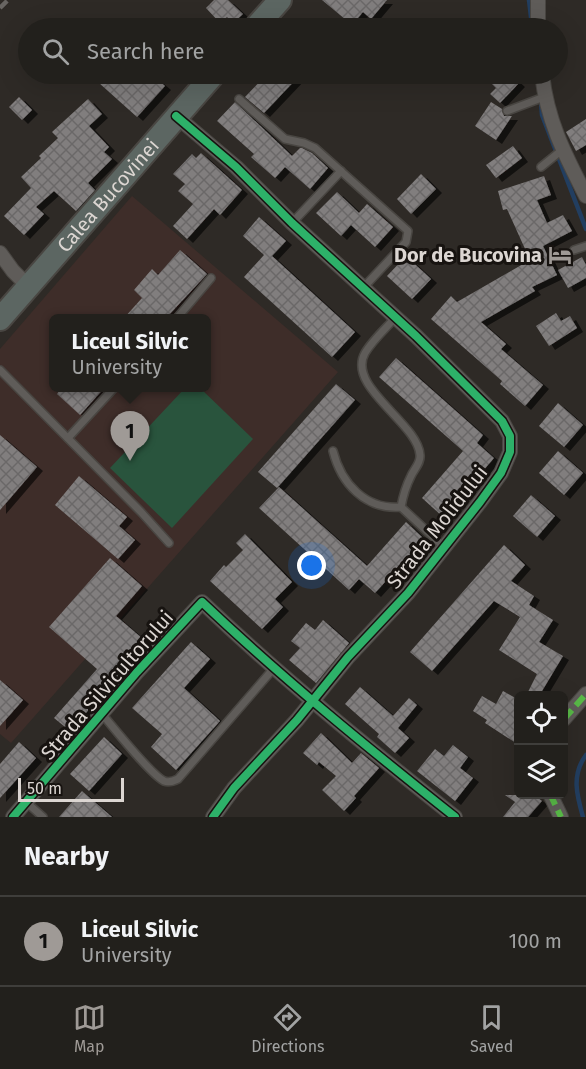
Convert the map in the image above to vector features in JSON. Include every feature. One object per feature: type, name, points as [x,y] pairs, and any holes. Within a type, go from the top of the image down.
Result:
[{"type":"highway","points":[[264,18],[280,0]]},
{"type":"highway","name":"Calea Bucovinei","points":[[0,319],[205,84]]},
{"type":"street","points":[[538,0],[538,18]]},
{"type":"street","points":[[541,84],[539,98],[586,196]]},
{"type":"street","name":"Strada Molidului","points":[[177,116],[236,168],[489,407],[502,421],[510,436],[510,452],[501,473],[444,547],[408,593],[348,657],[297,720],[234,788],[213,817]]},
{"type":"street","points":[[0,253],[28,286]]},
{"type":"street","name":"Strada Silvicultorului","points":[[13,817],[137,672],[202,602],[274,668]]},
{"type":"street","points":[[274,668],[338,724],[455,817]]},
{"type":"street","points":[[568,714],[586,694]]},
{"type":"street","points":[[552,799],[561,817]]},
{"type":"lane","points":[[507,111],[539,98]]},
{"type":"lane","points":[[239,99],[278,134],[291,141],[304,142],[315,148],[408,231],[406,242],[363,288]]},
{"type":"lane","points":[[541,167],[562,150]]},
{"type":"lane","points":[[292,223],[341,171]]},
{"type":"lane","points":[[574,250],[586,246]]},
{"type":"lane","points":[[180,314],[211,278]]},
{"type":"lane","points":[[395,318],[365,353],[362,363],[363,375],[380,399],[411,434],[420,456],[403,495],[401,507]]},
{"type":"lane","points":[[0,370],[169,543]]},
{"type":"lane","points":[[68,438],[109,392]]},
{"type":"lane","points":[[333,451],[341,475],[360,496],[374,504],[390,508],[401,507],[444,547]]},
{"type":"lane","points":[[102,714],[149,767],[165,781],[171,782],[178,779],[274,668]]},
{"type":"lane","points":[[26,802],[43,817]]},
{"type":"shaded area","points":[[132,196],[338,372],[11,743],[0,734],[0,349]]},
{"type":"green space","points":[[181,392],[204,392],[253,439],[172,528],[110,468]]},
{"type":"building","points":[[214,0],[228,0],[243,14],[239,18],[215,18],[206,8]]},
{"type":"building","points":[[322,0],[387,0],[372,18],[363,12],[358,18],[344,18]]},
{"type":"building","points":[[100,84],[163,84],[165,86],[137,117]]},
{"type":"building","points":[[257,84],[292,84],[264,113],[245,97]]},
{"type":"building","points":[[492,84],[518,84],[500,103],[490,94],[496,88]]},
{"type":"building","points":[[19,97],[32,110],[22,120],[9,107]]},
{"type":"building","points":[[88,99],[102,114],[89,126],[109,147],[104,152],[112,159],[88,183],[95,190],[76,211],[54,191],[36,207],[44,214],[24,235],[4,216],[31,188],[21,177],[58,138],[52,132]]},
{"type":"building","points":[[235,102],[292,156],[302,148],[312,153],[328,168],[310,189],[285,167],[275,178],[251,157],[254,154],[217,121]]},
{"type":"building","points":[[491,102],[502,109],[504,116],[512,116],[496,140],[475,126]]},
{"type":"building","points":[[586,119],[586,145],[576,151],[566,132]]},
{"type":"building","points":[[513,146],[522,158],[496,178],[486,165]]},
{"type":"building","points":[[201,153],[242,190],[220,215],[214,209],[187,239],[173,226],[193,204],[178,191],[185,184],[173,174],[192,154],[196,158]]},
{"type":"building","points":[[421,174],[436,189],[411,214],[397,199]]},
{"type":"building","points":[[544,176],[551,195],[537,200],[547,223],[563,215],[572,231],[543,246],[557,275],[532,287],[535,291],[481,322],[506,344],[501,349],[543,385],[525,406],[500,384],[502,381],[431,319],[451,296],[457,302],[530,260],[507,209],[503,210],[498,191]]},
{"type":"building","points":[[337,192],[359,213],[367,204],[393,227],[375,247],[351,225],[341,236],[316,213]]},
{"type":"building","points":[[259,217],[286,241],[272,256],[355,332],[332,357],[244,277],[264,255],[243,236]]},
{"type":"building","points":[[180,250],[207,274],[170,314],[128,314],[142,298],[134,290],[152,269],[158,275]]},
{"type":"building","points":[[406,256],[431,279],[412,299],[387,276]]},
{"type":"building","points":[[582,257],[586,265],[586,278],[568,288],[558,270]]},
{"type":"building","points":[[556,313],[561,321],[570,316],[577,328],[549,346],[536,326]]},
{"type":"building","points":[[396,358],[483,435],[477,443],[494,458],[443,517],[422,498],[463,451],[379,377]]},
{"type":"building","points":[[336,384],[355,400],[277,488],[258,472]]},
{"type":"building","points":[[58,392],[101,392],[80,415],[57,394]]},
{"type":"building","points":[[558,403],[583,425],[564,447],[539,426]]},
{"type":"building","points":[[0,435],[37,467],[0,510]]},
{"type":"building","points":[[558,451],[583,473],[564,495],[539,473]]},
{"type":"building","points":[[79,476],[127,517],[119,526],[135,540],[118,559],[55,505]]},
{"type":"building","points":[[279,487],[367,566],[406,522],[424,539],[375,593],[359,579],[349,590],[259,508]]},
{"type":"building","points":[[531,495],[555,516],[537,537],[513,516]]},
{"type":"building","points":[[245,534],[292,582],[275,599],[283,607],[262,629],[210,581],[224,565],[226,567],[243,550],[236,543]]},
{"type":"building","points":[[504,545],[525,565],[511,581],[534,596],[529,605],[553,620],[539,642],[563,656],[542,691],[528,691],[537,674],[499,650],[520,617],[494,601],[432,671],[410,652]]},
{"type":"building","points":[[110,558],[142,586],[116,616],[150,645],[95,707],[93,705],[70,731],[54,718],[97,669],[49,627]]},
{"type":"building","points":[[323,620],[349,643],[316,683],[289,660],[300,648],[291,641],[306,623],[315,630]]},
{"type":"building","points":[[191,642],[210,659],[184,688],[220,721],[176,770],[151,747],[162,734],[132,708]]},
{"type":"building","points":[[0,680],[23,700],[0,726]]},
{"type":"building","points":[[360,687],[393,716],[409,698],[417,705],[398,728],[409,738],[395,753],[377,737],[379,734],[345,704]]},
{"type":"building","points":[[503,691],[514,697],[514,742],[485,723],[487,720],[473,711],[482,696],[496,704]]},
{"type":"building","points":[[321,733],[352,763],[361,753],[379,768],[344,811],[322,790],[336,776],[319,762],[317,765],[303,753]]},
{"type":"building","points":[[104,737],[122,754],[89,791],[70,774]]},
{"type":"building","points":[[19,742],[36,758],[0,798],[0,764]]},
{"type":"building","points":[[453,745],[468,757],[460,768],[473,778],[455,801],[417,771],[435,749],[444,756]]},
{"type":"building","points":[[82,791],[112,817],[59,817]]},
{"type":"building","points":[[505,795],[514,795],[514,799],[539,799],[542,801],[528,817],[503,817],[515,802]]},
{"type":"waterway","points":[[529,0],[531,18]]},
{"type":"waterway","points":[[541,102],[542,115],[586,229]]},
{"type":"waterway","points":[[583,817],[577,793],[577,778],[578,770],[586,755]]},
{"type":"railway","points":[[0,8],[8,0]]},
{"type":"marked path","points":[[568,714],[586,694]]},
{"type":"marked path","points":[[552,799],[561,817]]},
{"type":"cycle path","points":[[176,116],[236,167],[292,223],[416,336],[502,421],[510,436],[510,452],[501,473],[480,502],[408,593],[348,657],[297,720],[234,788],[213,817]]},
{"type":"cycle path","points":[[13,817],[137,672],[202,602],[326,712],[455,817]]},
{"type":"place","name":"Dor de Bucovina","points":[[560,255]]},
{"type":"place","name":"Liceul Silvic","points":[[130,461]]}]
